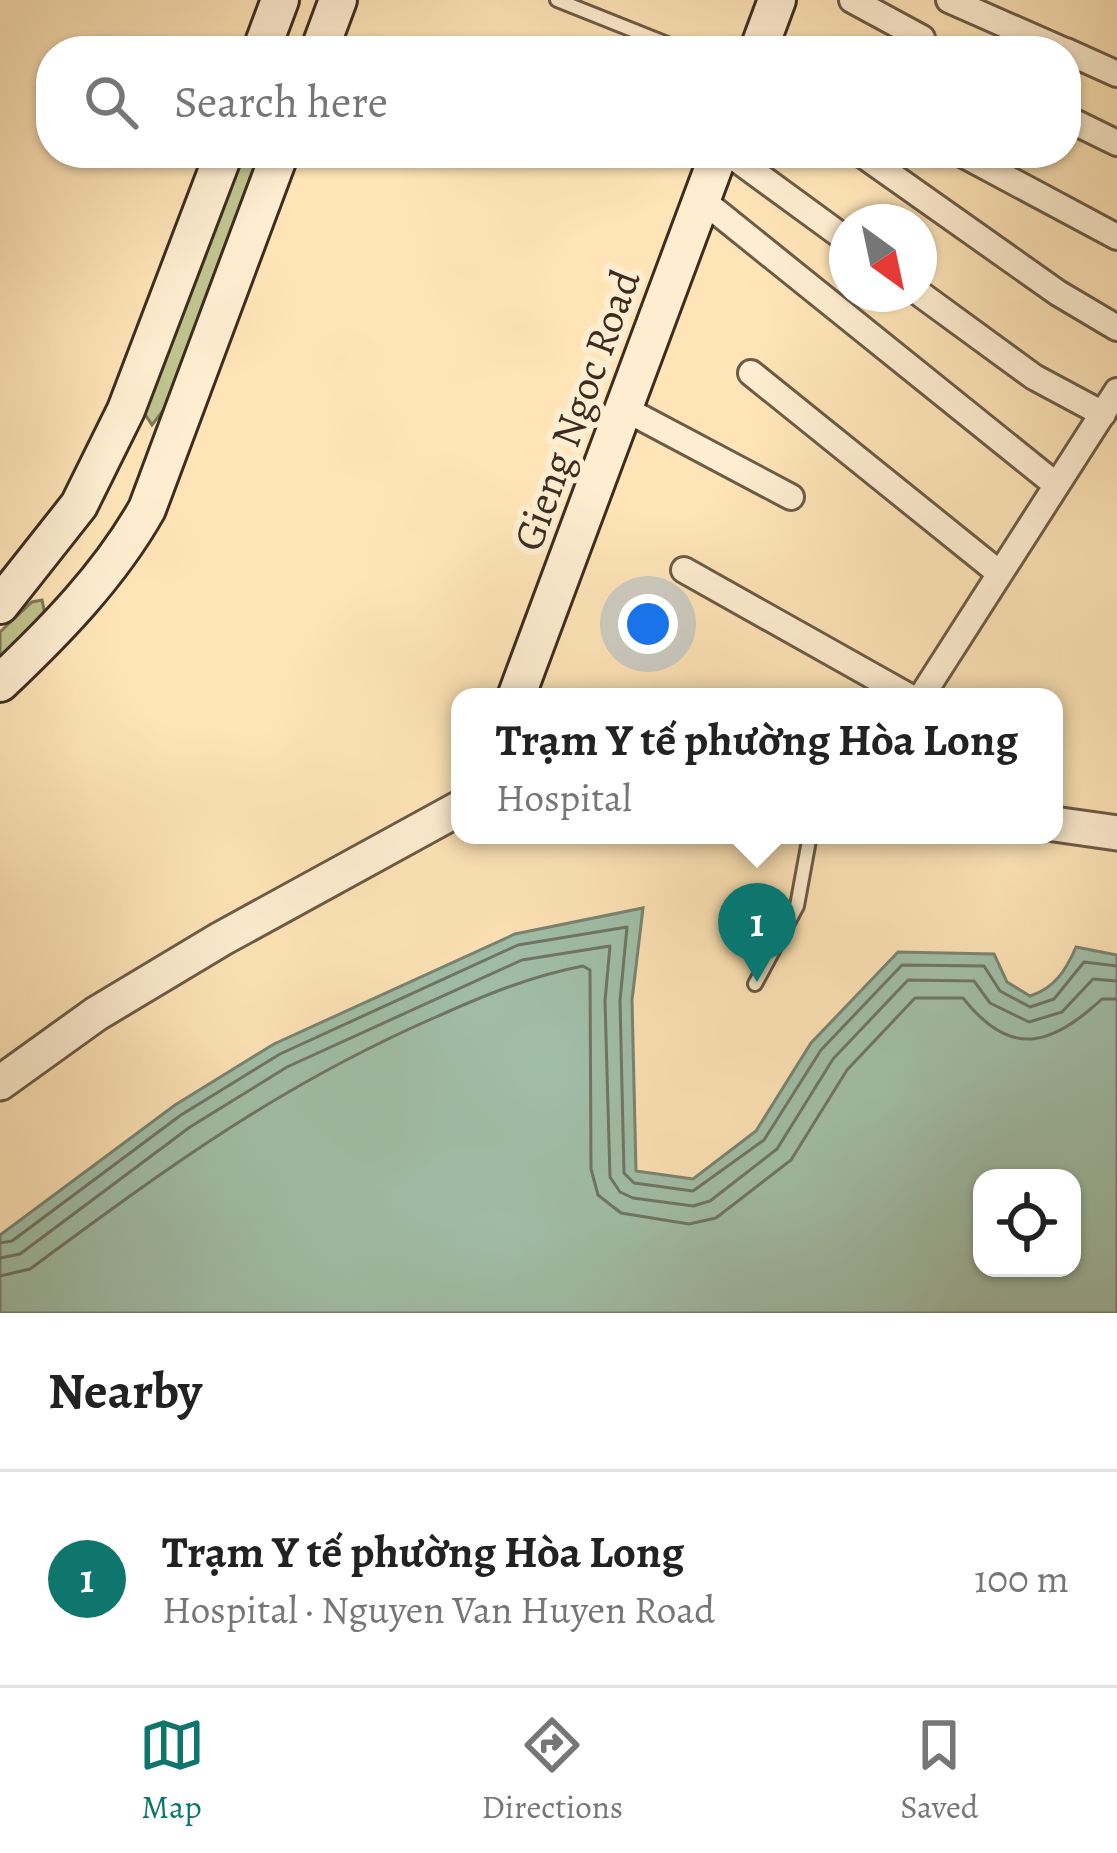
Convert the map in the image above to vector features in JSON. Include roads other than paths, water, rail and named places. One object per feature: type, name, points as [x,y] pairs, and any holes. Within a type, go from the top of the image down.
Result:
[{"type":"main road","points":[[267,36],[280,0]]},
{"type":"main road","points":[[325,36],[338,0]]},
{"type":"main road","points":[[771,36],[777,0]]},
{"type":"main road","points":[[0,604],[79,505],[126,410],[218,168]]},
{"type":"main road","points":[[0,683],[53,633],[129,542],[147,509],[274,168]]},
{"type":"main road","name":"Gieng Ngoc Road","points":[[519,688],[716,168]]},
{"type":"main road","points":[[79,505],[129,542]]},
{"type":"street","points":[[852,0],[918,36]]},
{"type":"street","points":[[949,0],[1032,36]]},
{"type":"street","points":[[1081,58],[1117,74]]},
{"type":"street","points":[[1081,125],[1117,143]]},
{"type":"street","points":[[744,168],[829,227]]},
{"type":"street","points":[[881,168],[1058,293],[1117,328]]},
{"type":"street","points":[[988,168],[1117,237]]},
{"type":"street","points":[[701,199],[1055,484]]},
{"type":"street","points":[[937,306],[1034,377],[1102,414]]},
{"type":"street","points":[[751,373],[998,572]]},
{"type":"street","points":[[927,688],[1117,391]]},
{"type":"street","points":[[625,410],[791,496]]},
{"type":"street","points":[[684,570],[894,688]]},
{"type":"street","points":[[0,1083],[96,1014],[221,939],[451,813]]},
{"type":"street","points":[[1063,825],[1117,833]]},
{"type":"lane","points":[[557,0],[647,36]]},
{"type":"lane","points":[[755,984],[797,906],[808,844]]},
{"type":"water","points":[[643,908],[632,1000],[636,1171],[693,1179],[756,1131],[811,1043],[898,952],[994,954],[1007,982],[1030,996],[1059,977],[1076,947],[1117,955],[1117,1313],[0,1313],[0,1235],[175,1105],[274,1044],[515,934]]},
{"type":"place","name":"Trạm Y tế phường Hòa Long","points":[[757,982]]}]
